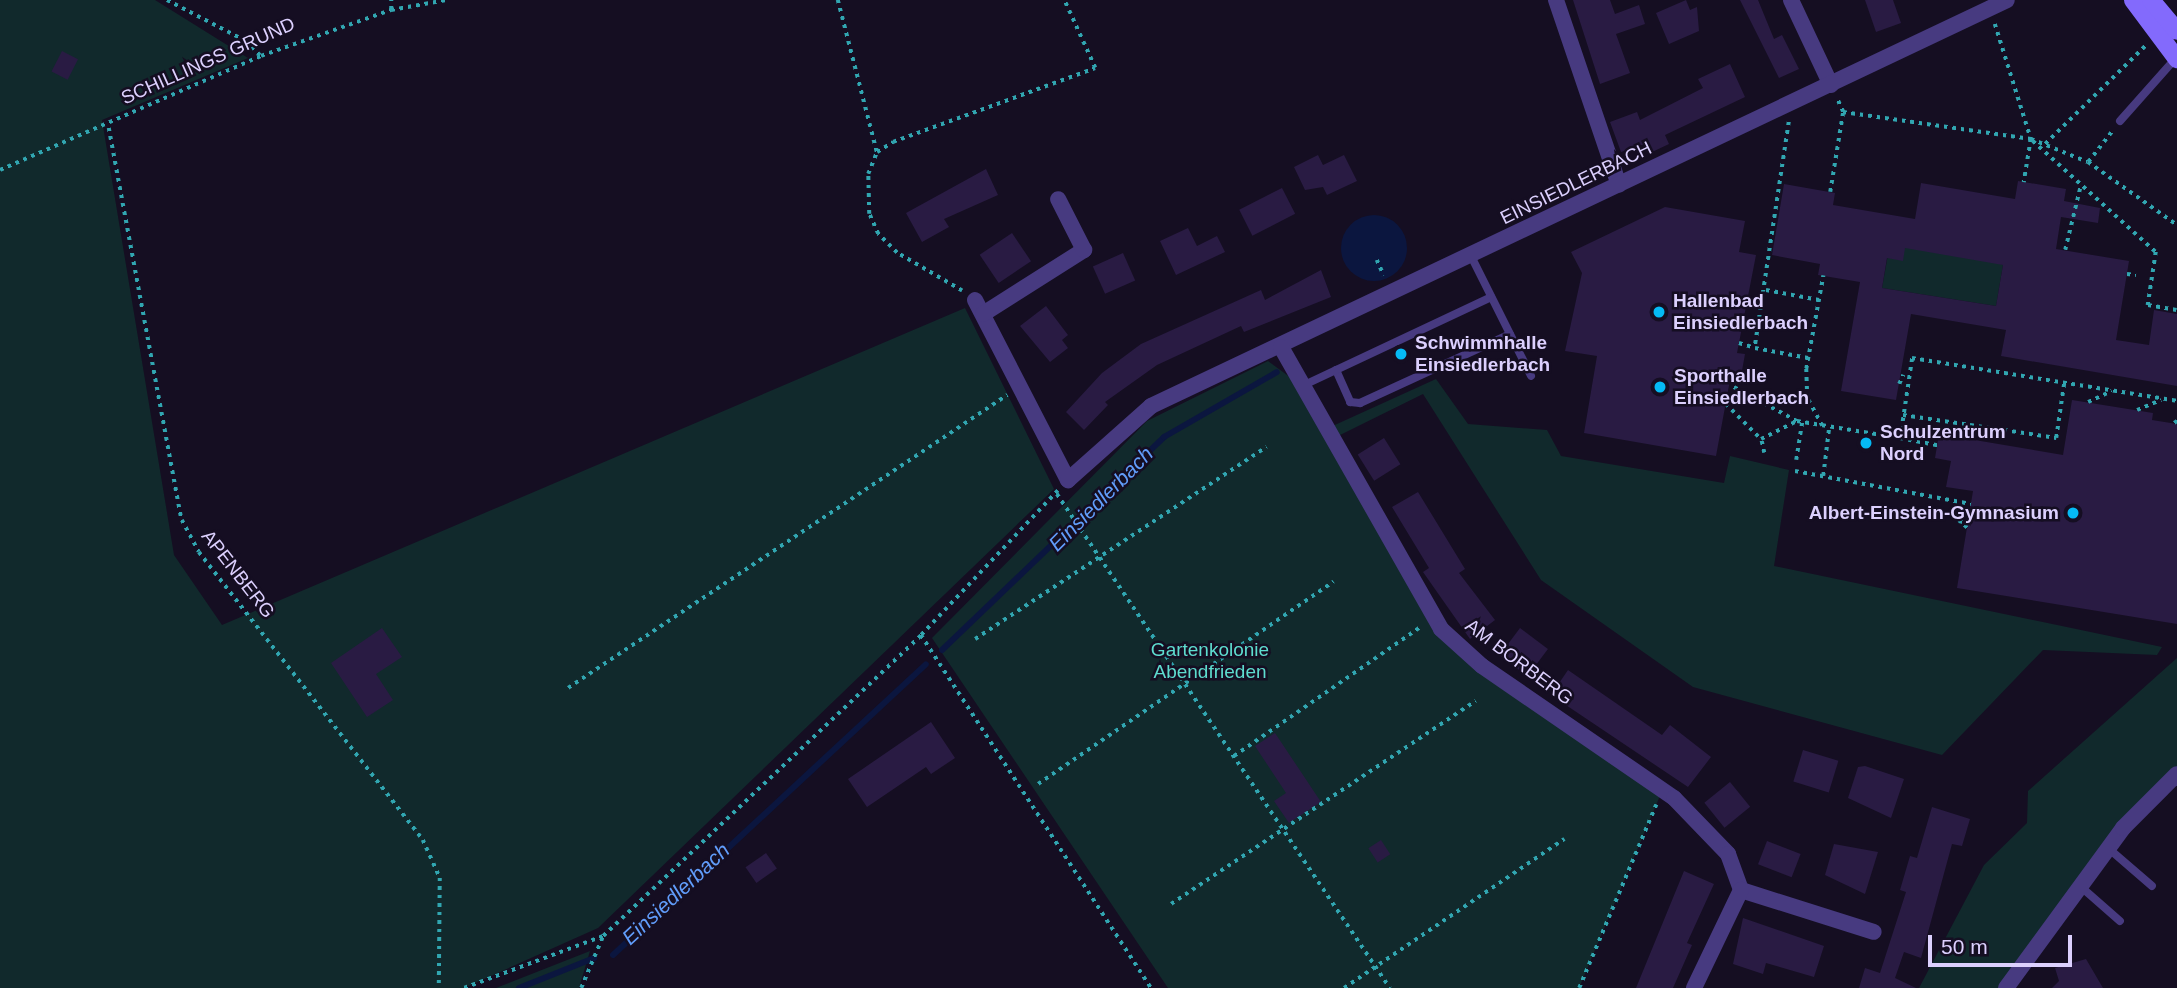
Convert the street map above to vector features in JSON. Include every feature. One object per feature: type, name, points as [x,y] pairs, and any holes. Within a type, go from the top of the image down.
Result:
[{"type":"main road","points":[[2133,0],[2176,59]]},
{"type":"main road","points":[[2151,0],[2177,31]]},
{"type":"street","points":[[1556,0],[1619,186]]},
{"type":"street","points":[[1791,0],[1830,85]]},
{"type":"street","name":"EINSIEDLERBACH","points":[[1068,480],[1150,406],[1281,347],[2007,0]]},
{"type":"street","points":[[1058,199],[1084,250],[979,307],[1068,480]]},
{"type":"street","name":"AM BORBERG","points":[[1281,347],[1434,618],[1482,666],[1662,791],[1728,854],[1741,890]]},
{"type":"street","points":[[2006,988],[2108,848],[2177,774]]},
{"type":"street","points":[[1694,988],[1741,890],[1874,932]]},
{"type":"lane","points":[[2120,121],[2176,59]]},
{"type":"lane","points":[[1471,256],[1531,376]]},
{"type":"lane","points":[[1302,386],[1491,297]]},
{"type":"lane","points":[[1336,370],[1350,402],[1360,403],[1510,334]]},
{"type":"lane","points":[[2108,848],[2152,886]]},
{"type":"lane","points":[[2080,886],[2120,921]]},
{"type":"path","points":[[167,0],[246,41],[261,56]]},
{"type":"path","points":[[391,0],[391,10]]},
{"type":"path","name":"SCHILLINGS GRUND","points":[[0,170],[109,128],[261,56],[391,10],[446,0]]},
{"type":"path","points":[[838,0],[877,152],[866,192],[878,234],[897,253],[979,307]]},
{"type":"path","points":[[877,152],[1095,68],[1064,0]]},
{"type":"path","points":[[1989,9],[2031,139],[2024,182]]},
{"type":"path","points":[[2045,144],[2142,50]]},
{"type":"path","points":[[1830,192],[1843,113],[2031,139],[2088,162],[2177,225]]},
{"type":"path","points":[[1755,348],[1790,121],[1777,127]]},
{"type":"path","points":[[2088,162],[2120,121]]},
{"type":"path","name":"APENBERG","points":[[109,128],[182,520],[199,552],[423,840],[440,878],[439,988]]},
{"type":"path","points":[[2031,139],[2080,187],[2156,252],[2148,305],[2177,310]]},
{"type":"path","points":[[2065,250],[2080,187]]},
{"type":"path","points":[[2127,274],[2136,275]]},
{"type":"path","points":[[1822,426],[1807,398],[1808,358],[1823,276]]},
{"type":"path","points":[[1765,289],[1819,300]]},
{"type":"path","points":[[1739,343],[1808,358]]},
{"type":"path","points":[[1899,438],[1912,358],[2177,401]]},
{"type":"path","points":[[1899,384],[1903,376]]},
{"type":"path","points":[[1734,380],[1734,387],[1799,422],[1937,445]]},
{"type":"path","points":[[1903,415],[2056,438],[2064,383]]},
{"type":"path","points":[[568,688],[1020,386]]},
{"type":"path","points":[[2088,402],[2113,391]]},
{"type":"path","points":[[2137,410],[2163,399]]},
{"type":"path","points":[[1726,404],[1760,439],[1764,453]]},
{"type":"path","points":[[1760,439],[1799,422]]},
{"type":"path","points":[[1796,460],[1799,422]]},
{"type":"path","points":[[1823,476],[1829,427]]},
{"type":"path","points":[[975,639],[1266,447]]},
{"type":"path","points":[[1795,471],[1971,504]]},
{"type":"path","points":[[464,988],[603,936],[921,635],[1068,480]]},
{"type":"path","points":[[1056,493],[1390,988]]},
{"type":"path","points":[[1038,784],[1333,582]]},
{"type":"path","points":[[1234,756],[1434,618]]},
{"type":"path","points":[[921,635],[1151,988]]},
{"type":"path","points":[[1171,904],[1475,701]]},
{"type":"path","points":[[1579,988],[1662,791]]},
{"type":"path","points":[[1344,988],[1564,839]]},
{"type":"path","points":[[581,988],[603,936]]},
{"type":"green space","points":[[0,0],[155,0],[248,58],[102,120],[174,555],[222,625],[965,308],[1054,489],[598,928],[464,988],[0,988]]},
{"type":"green space","points":[[1894,221],[2003,265],[1996,306],[1882,288]]},
{"type":"green space","name":"Gartenkolonie Abendfrieden","points":[[1268,361],[1302,386],[1326,429],[1436,379],[1468,424],[1547,430],[1561,456],[1724,483],[1730,456],[1789,470],[1774,566],[2162,647],[2157,655],[2043,650],[1942,755],[1693,687],[1541,580],[1423,394],[1332,439],[1441,629],[1662,791],[1579,988],[1168,988],[932,638],[1147,421]]},
{"type":"green space","points":[[2177,658],[2177,774],[2123,828],[2006,988],[1919,988],[1984,865],[2027,823],[2028,791]]},
{"type":"green space","points":[[590,951],[579,988],[496,988]]},
{"type":"water","points":[[1374,215],[1397,225],[1407,248],[1397,271],[1374,281],[1351,271],[1341,248],[1351,225]]},
{"type":"building","points":[[1573,0],[1610,0],[1615,14],[1639,5],[1645,24],[1616,34],[1630,73],[1600,84]]},
{"type":"building","points":[[1686,0],[1690,10],[1697,7],[1699,31],[1669,44],[1656,13]]},
{"type":"building","points":[[1740,0],[1758,0],[1774,39],[1782,35],[1799,69],[1779,78]]},
{"type":"building","points":[[1865,0],[1893,0],[1901,23],[1876,32]]},
{"type":"building","points":[[62,51],[78,59],[68,80],[52,71]]},
{"type":"building","points":[[1730,64],[1745,97],[1665,135],[1669,144],[1650,153],[1645,144],[1621,152],[1610,122],[1637,112],[1640,120],[1703,88],[1698,79]]},
{"type":"building","points":[[1318,155],[1323,165],[1344,155],[1357,181],[1327,195],[1323,187],[1305,190],[1294,167]]},
{"type":"building","points":[[986,169],[998,195],[944,219],[949,227],[922,242],[906,213]]},
{"type":"building","points":[[2018,181],[2066,189],[2064,201],[2100,208],[2098,223],[2061,217],[2056,249],[2129,261],[2116,340],[2149,345],[2154,310],[2177,314],[2177,386],[2001,356],[2006,330],[1911,314],[1896,400],[1841,391],[1860,282],[1818,275],[1820,264],[1772,255],[1784,184],[1835,193],[1833,205],[1915,219],[1921,183],[2015,199]],"holes":[[[1905,248],[2003,265],[1996,306],[1882,288],[1887,258],[1903,261]]]},
{"type":"building","points":[[1282,188],[1295,214],[1252,236],[1239,210]]},
{"type":"building","name":"Hallenbad Einsiedlerbach","points":[[1665,207],[1745,221],[1739,252],[1756,255],[1737,353],[1745,354],[1740,382],[1730,380],[1716,456],[1584,433],[1597,356],[1565,351],[1582,273],[1571,252]]},
{"type":"building","points":[[1188,228],[1197,246],[1217,236],[1225,252],[1176,275],[1160,241]]},
{"type":"building","points":[[1012,233],[1031,261],[999,283],[980,255]]},
{"type":"building","points":[[1123,253],[1135,280],[1105,294],[1093,266]]},
{"type":"building","points":[[1321,270],[1331,297],[1244,332],[1241,326],[1157,365],[1105,402],[1108,405],[1084,430],[1066,412],[1102,373],[1141,344],[1261,290],[1265,300]]},
{"type":"building","points":[[1046,306],[1068,335],[1062,340],[1068,348],[1050,362],[1020,326]]},
{"type":"building","name":"Albert-Einstein-Gymnasium","points":[[2072,400],[2153,413],[2152,420],[2177,424],[2177,624],[1957,588],[1973,491],[1946,487],[1951,461],[1935,458],[1939,434],[2063,455]]},
{"type":"building","points":[[1384,438],[1400,464],[1374,481],[1358,454]]},
{"type":"building","points":[[1418,492],[1465,569],[1459,573],[1495,620],[1470,639],[1423,572],[1429,568],[1392,507]]},
{"type":"building","points":[[382,628],[402,657],[376,674],[393,700],[367,717],[331,663]]},
{"type":"building","points":[[1520,628],[1548,649],[1527,676],[1500,655]]},
{"type":"building","points":[[1568,670],[1662,735],[1670,725],[1711,757],[1688,787],[1551,695]]},
{"type":"building","points":[[931,722],[955,758],[931,774],[926,767],[867,807],[848,779]]},
{"type":"building","points":[[1275,733],[1321,802],[1289,823],[1274,801],[1286,793],[1255,746]]},
{"type":"building","points":[[1803,750],[1838,761],[1829,792],[1793,782]]},
{"type":"building","points":[[1865,766],[1904,779],[1891,818],[1848,798],[1858,767]]},
{"type":"building","points":[[1730,782],[1750,807],[1724,828],[1704,803]]},
{"type":"building","points":[[1932,807],[1970,819],[1962,846],[1952,844],[1921,958],[1904,952],[1895,978],[1916,988],[1859,988],[1865,968],[1880,973],[1906,892],[1900,890],[1910,856],[1917,858]]},
{"type":"building","points":[[1381,840],[1390,854],[1378,862],[1368,848]]},
{"type":"building","points":[[1767,841],[1801,854],[1792,877],[1758,864]]},
{"type":"building","points":[[1834,844],[1878,852],[1865,894],[1825,875]]},
{"type":"building","points":[[766,853],[777,869],[756,883],[746,867]]},
{"type":"building","points":[[1684,871],[1714,884],[1687,943],[1692,945],[1673,988],[1636,988]]},
{"type":"building","points":[[1743,918],[1824,946],[1814,977],[1766,963],[1763,974],[1733,964]]},
{"type":"building","points":[[2086,959],[2103,988],[2052,988],[2059,981],[2055,968]]},
{"type":"waterway","name":"Einsiedlerbach","points":[[942,650],[1164,437],[1277,372]]},
{"type":"waterway","name":"Einsiedlerbach","points":[[613,955],[926,664]]},
{"type":"waterway","name":"Einsiedlerbach","points":[[519,988],[594,958]]},
{"type":"place","name":"Hallenbad Einsiedlerbach","points":[[1659,312]]},
{"type":"place","name":"Schwimmhalle Einsiedlerbach","points":[[1401,354]]},
{"type":"place","name":"Sporthalle Einsiedlerbach","points":[[1660,387]]},
{"type":"place","name":"Schulzentrum Nord","points":[[1866,443]]},
{"type":"place","name":"Albert-Einstein-Gymnasium","points":[[2073,513]]}]
